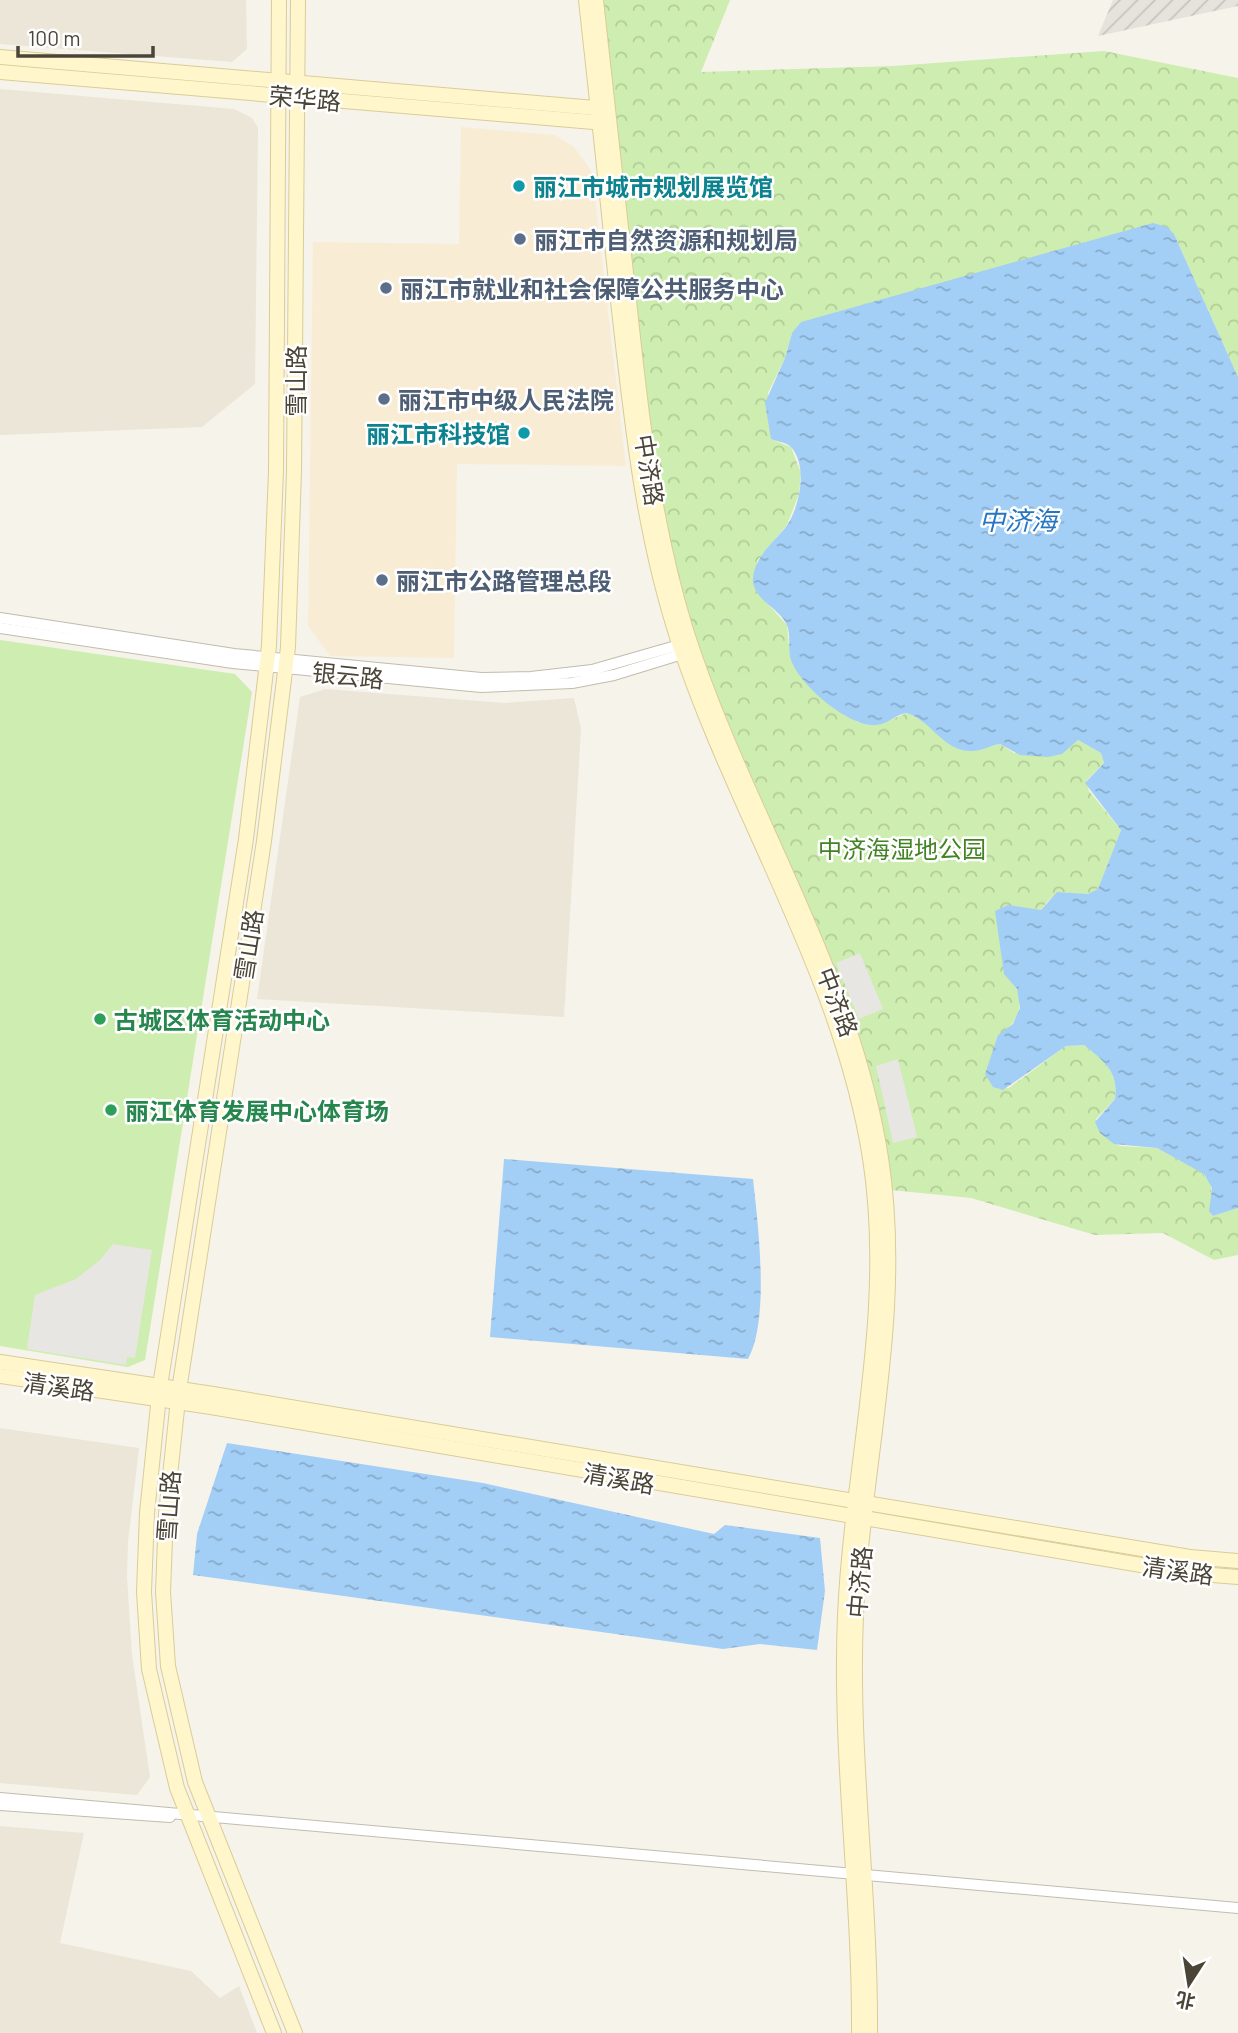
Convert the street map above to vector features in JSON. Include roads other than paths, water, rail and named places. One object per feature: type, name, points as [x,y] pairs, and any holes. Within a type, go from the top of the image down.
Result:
[{"type":"street","name":"雪山路","points":[[274,2033],[186,1815],[160,1727],[146,1643],[146,1543],[159,1393],[246,839],[268,662],[276,471],[279,0]]},
{"type":"street","name":"雪山路","points":[[295,2033],[207,1818],[182,1734],[165,1641],[164,1556],[178,1396],[264,841],[287,664],[294,483],[298,0]]},
{"type":"street","name":"中济路","points":[[586,0],[604,116],[648,463],[665,552],[690,647],[845,1013],[875,1126],[888,1216],[890,1285],[885,1360],[845,1608],[844,1675],[870,2033]]},
{"type":"street","name":"中济路","points":[[597,0],[604,116]]},
{"type":"street","name":"荣华路","points":[[0,57],[297,90],[604,116]]},
{"type":"street","name":"荣华路","points":[[0,72],[278,88]]},
{"type":"street","name":"银云路","points":[[0,618],[268,662]]},
{"type":"street","name":"银云路","points":[[0,628],[481,687],[532,687],[614,675],[690,647]]},
{"type":"street","name":"清溪路","points":[[0,1362],[159,1393],[1190,1557],[1238,1561]]},
{"type":"street","name":"清溪路","points":[[0,1376],[159,1393]]},
{"type":"street","name":"清溪路","points":[[178,1396],[860,1519],[1188,1573],[1238,1577]]},
{"type":"street","points":[[0,1798],[1238,1908]]},
{"type":"street","points":[[0,1805],[157,1818],[186,1815]]},
{"type":"street","name":"中济路","points":[[858,1875],[859,2033]]},
{"type":"water","name":"中济海","points":[[1153,223],[1167,227],[1174,234],[1238,377],[1238,1208],[1213,1216],[1209,1211],[1212,1188],[1204,1174],[1157,1148],[1114,1144],[1100,1133],[1095,1122],[1115,1099],[1115,1081],[1104,1062],[1084,1045],[1066,1046],[1003,1090],[993,1087],[985,1074],[998,1035],[1013,1024],[1020,1008],[1017,989],[1004,974],[995,911],[1008,905],[1041,910],[1057,892],[1088,894],[1098,889],[1121,830],[1085,783],[1104,763],[1101,753],[1078,740],[1062,754],[1048,757],[1020,755],[1000,744],[977,751],[963,750],[946,742],[916,717],[907,713],[877,725],[853,720],[827,703],[804,682],[791,660],[786,623],[760,597],[753,585],[758,561],[788,524],[799,496],[801,474],[796,455],[789,445],[771,439],[765,403],[785,358],[792,333],[801,322]]},
{"type":"water","points":[[504,1159],[753,1179],[761,1297],[755,1342],[748,1359],[490,1337]]},
{"type":"water","points":[[227,1443],[483,1483],[714,1534],[725,1525],[820,1538],[825,1591],[817,1650],[760,1644],[723,1649],[193,1575],[197,1534]]},
{"type":"place","name":"丽江市城市规划展览馆","points":[[519,186]]},
{"type":"place","name":"丽江市自然资源和规划局","points":[[520,239]]},
{"type":"place","name":"丽江市就业和社会保障公共服务中心","points":[[386,288]]},
{"type":"place","name":"丽江市中级人民法院","points":[[384,399]]},
{"type":"place","name":"丽江市科技馆","points":[[524,433]]},
{"type":"place","name":"丽江市公路管理总段","points":[[382,580]]},
{"type":"place","name":"古城区体育活动中心","points":[[100,1019]]},
{"type":"place","name":"丽江体育发展中心体育场","points":[[111,1110]]},
{"type":"park label","name":"中济海湿地公园","points":[[902,848]]}]
